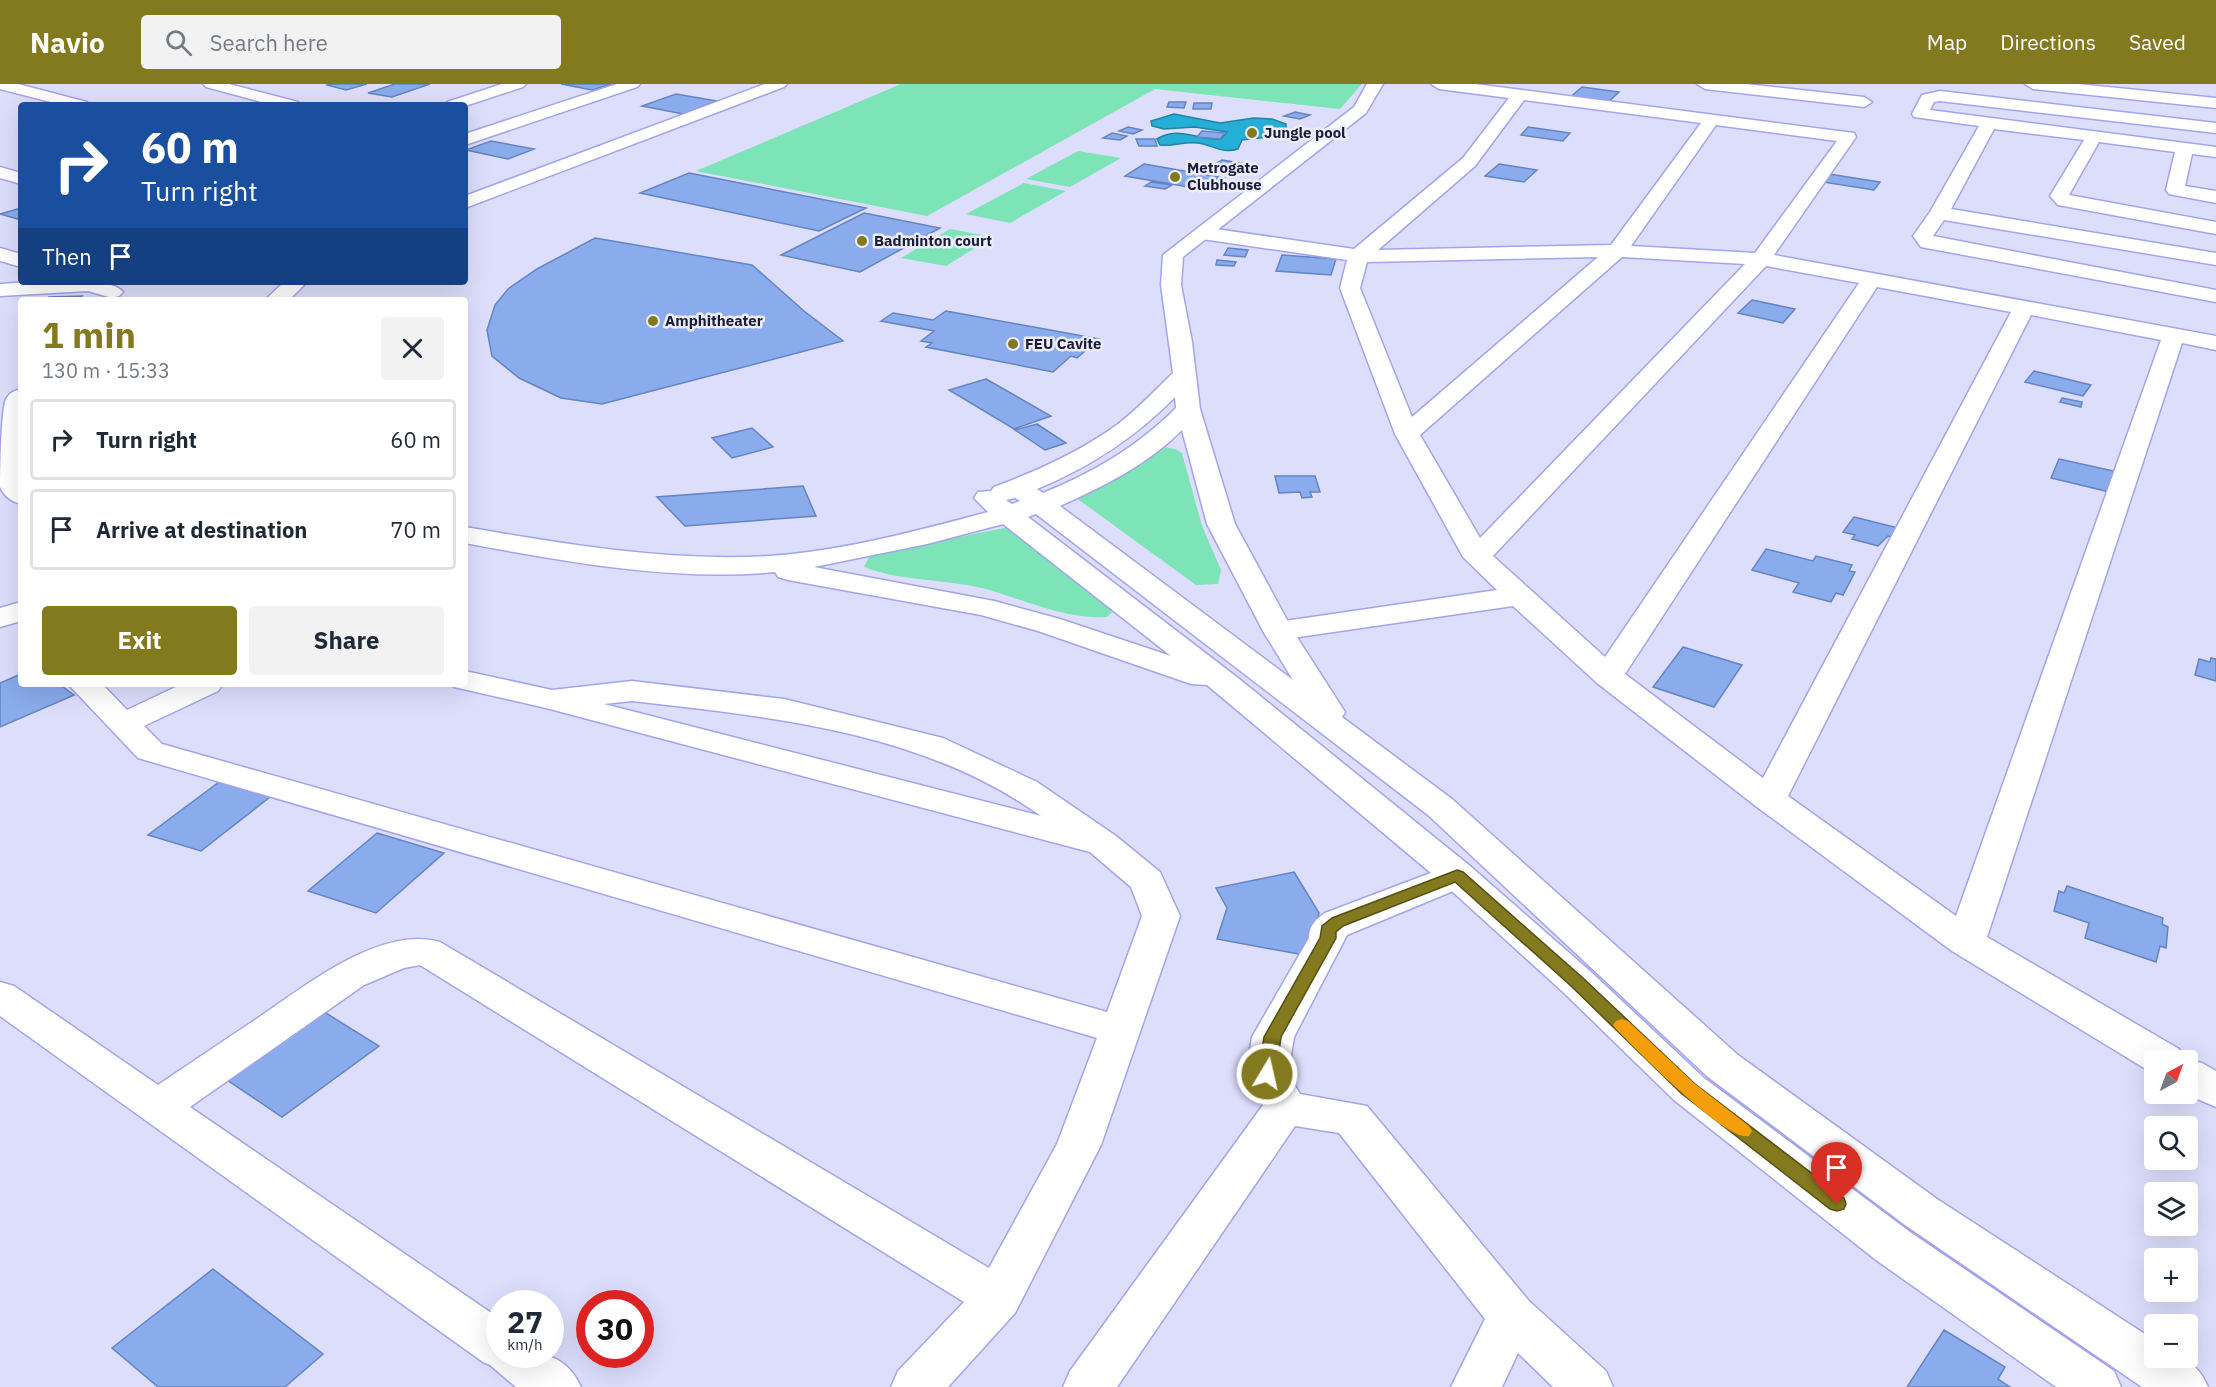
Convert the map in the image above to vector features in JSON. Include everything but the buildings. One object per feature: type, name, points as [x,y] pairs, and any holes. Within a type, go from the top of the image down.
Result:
[{"type":"street","points":[[0,84],[69,102]]},
{"type":"street","points":[[211,84],[280,102]]},
{"type":"street","points":[[462,102],[518,84]]},
{"type":"street","points":[[468,139],[632,84]]},
{"type":"street","points":[[468,201],[779,84]]},
{"type":"street","points":[[1340,729],[1278,631],[1221,524],[1188,410],[1181,342],[1171,285],[1173,255],[1360,110],[1376,84]]},
{"type":"street","points":[[1439,84],[1848,137]]},
{"type":"street","points":[[1705,84],[1864,102]]},
{"type":"street","points":[[1477,557],[1761,258],[1848,137],[1864,102],[1868,84]]},
{"type":"street","points":[[2033,84],[2216,103]]},
{"type":"street","points":[[464,86],[494,92]]},
{"type":"street","points":[[1519,95],[1469,162],[1358,256],[1350,288],[1407,434],[1477,557],[1608,676],[1769,799],[1966,942],[2147,1050]]},
{"type":"street","points":[[2216,128],[1940,96],[1928,98],[1920,114],[1988,125],[2216,152]]},
{"type":"street","points":[[1407,434],[1617,251],[1713,119]]},
{"type":"street","points":[[1988,125],[1940,213],[1923,236],[1928,243],[2216,296]]},
{"type":"street","points":[[2094,137],[2059,196],[2066,201],[2216,228]]},
{"type":"street","points":[[2185,148],[2175,190],[2216,197]]},
{"type":"street","points":[[0,172],[18,180]]},
{"type":"street","points":[[0,189],[18,182]]},
{"type":"street","points":[[1940,213],[2216,259]]},
{"type":"street","points":[[1202,232],[1358,256],[1617,251],[1761,258],[2216,343]]},
{"type":"street","points":[[0,254],[18,260]]},
{"type":"street","points":[[1608,676],[1872,279]]},
{"type":"street","points":[[280,297],[294,285]]},
{"type":"street","points":[[0,290],[102,288]]},
{"type":"street","points":[[1769,799],[2025,306]]},
{"type":"street","points":[[1966,942],[2174,335]]},
{"type":"street","points":[[753,565],[847,552],[951,530],[1013,501],[1103,445],[1127,428],[1183,376]]},
{"type":"street","points":[[18,399],[6,477],[18,492]]},
{"type":"street","points":[[612,555],[752,544],[847,532],[921,516],[1013,501],[1110,471],[1170,431],[1188,410]]},
{"type":"street","points":[[1013,501],[1227,685],[1457,875],[1577,982],[1689,1089],[1893,1246],[2096,1387]]},
{"type":"street","points":[[1013,501],[1340,729],[1440,807],[1723,1066],[1921,1212],[2183,1387]]},
{"type":"street","points":[[468,536],[509,543],[612,555],[753,565],[984,607],[1049,625],[1227,685]]},
{"type":"street","points":[[1278,631],[1519,596]]},
{"type":"street","points":[[468,681],[552,700],[1103,844]]},
{"type":"street","points":[[87,687],[150,751],[1119,1030]]},
{"type":"street","points":[[125,723],[201,687]]},
{"type":"street","points":[[552,700],[632,691],[644,692],[784,709],[932,745],[1025,789],[1103,844],[1147,881],[1161,916],[1079,1145],[998,1298],[916,1387]]},
{"type":"street","points":[[1286,1108],[1267,1074],[1273,1037],[1328,938],[1328,930],[1338,922],[1457,875]]},
{"type":"street","points":[[158,1107],[350,975],[397,955],[426,951],[998,1298]]},
{"type":"street","points":[[0,996],[486,1337]]},
{"type":"street","points":[[2198,1081],[2216,1092]]},
{"type":"street","points":[[1286,1108],[1352,1118],[1512,1316],[1588,1387]]},
{"type":"street","points":[[1088,1387],[1272,1123],[1286,1108]]},
{"type":"street","points":[[1476,1387],[1512,1316]]},
{"type":"street","points":[[530,1368],[556,1387]]},
{"type":"green space","points":[[901,84],[1362,84],[1340,109],[1155,89],[927,216],[696,171]]},
{"type":"green space","points":[[1078,151],[1121,158],[1070,187],[1026,179]]},
{"type":"green space","points":[[1024,183],[1066,191],[1010,223],[966,214]]},
{"type":"green space","points":[[950,229],[993,237],[946,266],[901,258]]},
{"type":"green space","points":[[1163,447],[1182,453],[1202,526],[1221,570],[1218,584],[1196,585],[1075,497]]},
{"type":"green space","points":[[1014,526],[1117,607],[1107,617],[1074,615],[977,587],[892,575],[864,567],[870,555]]},
{"type":"water","name":"Jungle pool","points":[[1174,114],[1220,123],[1254,118],[1272,119],[1286,124],[1286,128],[1267,137],[1242,140],[1238,149],[1232,150],[1193,143],[1160,145],[1157,139],[1173,133],[1221,139],[1227,132],[1195,127],[1164,129],[1152,126],[1151,121]]},
{"type":"slow traffic","points":[[1622,1025],[1689,1089],[1742,1131]]},
{"type":"place","name":"Jungle pool","points":[[1252,133]]},
{"type":"place","name":"Metrogate Clubhouse","points":[[1175,177]]},
{"type":"place","name":"Badminton court","points":[[862,241]]},
{"type":"place","name":"Amphitheater","points":[[653,321]]},
{"type":"place","name":"FEU Cavite","points":[[1013,344]]},
{"type":"route","points":[[1267,1074],[1273,1037],[1328,938],[1328,930],[1338,922],[1457,875],[1577,982],[1689,1089],[1837,1204]]}]
